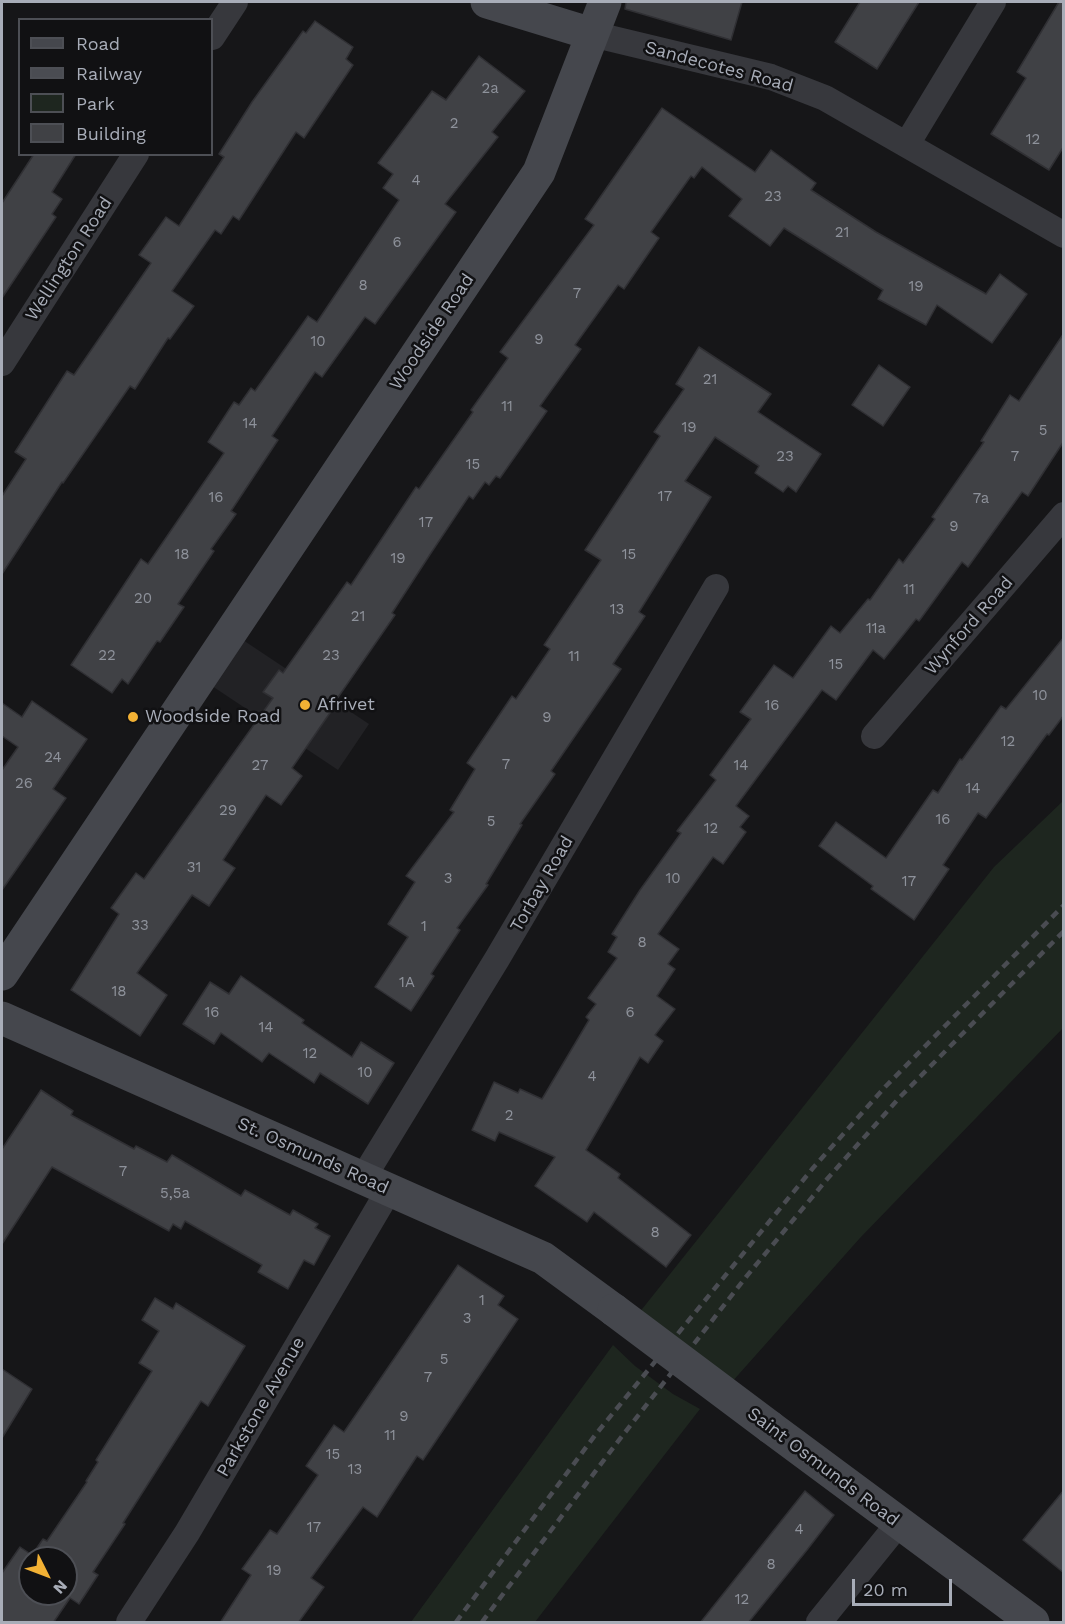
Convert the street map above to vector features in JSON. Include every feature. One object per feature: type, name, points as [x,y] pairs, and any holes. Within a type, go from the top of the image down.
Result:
[{"type":"street","points":[[213,36],[235,2]]},
{"type":"street","name":"Sandecotes Road","points":[[487,2],[592,34],[771,77],[825,98],[1064,235]]},
{"type":"street","name":"Woodside Road","points":[[2,974],[539,172],[605,2]]},
{"type":"street","points":[[907,144],[993,2]]},
{"type":"street","name":"Wellington Road","points":[[2,363],[135,156]]},
{"type":"street","name":"Wynford Road","points":[[874,736],[1064,515]]},
{"type":"street","name":"Torbay Road","points":[[376,1184],[497,959],[716,587]]},
{"type":"street","name":"St. Osmunds Road","points":[[2,1018],[543,1258],[614,1310]]},
{"type":"street","name":"Parkstone Avenue","points":[[129,1623],[187,1533],[376,1184]]},
{"type":"street","name":"Saint Osmunds Road","points":[[614,1310],[1033,1623]]},
{"type":"street","points":[[819,1623],[899,1523]]},
{"type":"shaded area","points":[[231,632],[369,724],[338,770],[200,678]]},
{"type":"green space","points":[[1063,801],[1063,1028],[860,1238],[723,1392],[631,1323],[994,867]]},
{"type":"green space","points":[[613,1345],[635,1366],[673,1394],[700,1409],[535,1622],[411,1622]]},
{"type":"building","points":[[626,2],[742,2],[731,40],[625,9]]},
{"type":"building","points":[[860,2],[919,2],[877,69],[835,42]]},
{"type":"building","points":[[1059,2],[1064,2],[1064,146],[1049,170],[991,134],[1026,78],[1017,72]]},
{"type":"building","points":[[315,21],[353,47],[346,59],[353,65],[304,138],[296,132],[239,220],[233,216],[221,234],[215,230],[172,291],[194,306],[170,339],[168,338],[135,389],[130,386],[62,482],[2,574],[2,496],[26,459],[15,452],[67,371],[74,375],[151,263],[139,255],[166,217],[179,226],[224,157],[219,154],[252,102],[303,31],[306,33]]},
{"type":"building","points":[[479,56],[525,91],[492,132],[498,137],[445,204],[456,212],[375,324],[365,317],[322,377],[315,372],[272,436],[278,440],[231,511],[236,514],[211,549],[214,551],[178,604],[184,607],[160,642],[157,641],[128,684],[122,679],[112,693],[71,665],[141,559],[148,564],[224,453],[208,442],[234,402],[239,405],[251,388],[255,391],[308,316],[317,322],[399,200],[383,188],[393,174],[378,163],[432,91],[446,100]]},
{"type":"building","points":[[662,108],[755,172],[771,150],[816,183],[811,190],[876,232],[986,294],[1000,274],[1027,294],[992,343],[937,305],[926,325],[878,299],[883,290],[784,228],[770,246],[729,216],[742,199],[702,167],[694,178],[691,176],[651,232],[659,238],[624,289],[618,285],[575,345],[581,349],[540,406],[547,411],[500,478],[496,476],[489,485],[485,482],[473,499],[469,496],[392,613],[395,615],[292,768],[302,776],[281,805],[266,795],[223,860],[235,868],[209,906],[192,895],[137,973],[167,995],[140,1036],[71,990],[119,914],[111,908],[136,873],[144,879],[273,698],[263,692],[279,670],[283,673],[347,582],[351,585],[416,487],[419,489],[473,412],[471,410],[508,358],[500,352],[594,225],[585,219]]},
{"type":"building","points":[[33,156],[75,156],[52,192],[62,199],[52,214],[56,217],[2,298],[2,203]]},
{"type":"building","points":[[1064,333],[1064,441],[1028,496],[1022,492],[968,567],[962,562],[919,621],[916,619],[884,659],[873,650],[836,700],[822,690],[736,806],[749,816],[740,827],[746,832],[723,864],[713,857],[658,934],[679,949],[668,964],[675,969],[657,996],[675,1009],[655,1035],[663,1041],[648,1063],[640,1057],[586,1150],[620,1174],[618,1178],[691,1235],[666,1267],[594,1212],[587,1222],[535,1186],[555,1157],[499,1132],[495,1141],[472,1130],[494,1082],[518,1093],[520,1089],[542,1099],[589,1020],[586,1017],[596,1004],[588,998],[617,958],[608,952],[617,937],[612,934],[681,833],[677,831],[716,780],[710,775],[751,719],[740,712],[774,665],[793,678],[831,626],[840,633],[868,599],[870,600],[899,559],[903,563],[935,519],[932,517],[984,442],[981,441],[1010,395],[1019,401]]},
{"type":"building","points":[[699,347],[771,394],[758,412],[821,454],[796,492],[788,486],[783,492],[755,473],[759,466],[715,437],[685,481],[711,497],[639,612],[645,616],[613,664],[621,669],[551,771],[555,774],[520,824],[522,825],[486,884],[488,885],[457,928],[460,930],[431,974],[434,976],[411,1011],[375,987],[408,937],[388,924],[415,882],[406,876],[454,812],[450,810],[475,769],[467,763],[512,696],[516,699],[550,649],[544,645],[601,560],[585,550],[660,436],[654,432],[684,389],[676,384]]},
{"type":"building","points":[[879,365],[910,387],[883,426],[852,405]]},
{"type":"building","points":[[1064,637],[1064,715],[1049,735],[1047,734],[986,818],[978,813],[943,865],[949,869],[914,920],[871,889],[873,886],[819,846],[836,822],[886,858],[933,790],[938,793],[960,759],[962,760],[1001,706],[1006,709]]},
{"type":"building","points":[[32,701],[87,739],[53,789],[66,798],[2,890],[2,770],[18,747],[2,736],[2,703],[22,717]]},
{"type":"building","points":[[241,976],[304,1020],[302,1023],[352,1057],[361,1042],[394,1063],[368,1104],[320,1073],[314,1083],[269,1053],[262,1062],[221,1033],[214,1044],[183,1024],[210,982],[229,994]]},
{"type":"building","points":[[41,1090],[73,1111],[71,1115],[134,1149],[136,1146],[167,1162],[172,1155],[241,1196],[245,1190],[290,1215],[293,1210],[318,1224],[315,1228],[330,1236],[314,1265],[304,1260],[288,1289],[258,1272],[262,1265],[185,1221],[181,1229],[173,1224],[169,1231],[52,1167],[2,1244],[2,1149]]},
{"type":"building","points":[[458,1265],[504,1296],[498,1305],[518,1319],[423,1460],[417,1456],[377,1517],[363,1507],[311,1578],[324,1587],[298,1623],[220,1623],[251,1575],[242,1569],[270,1530],[277,1534],[318,1475],[306,1466],[334,1425],[344,1432]]},
{"type":"building","points":[[155,1298],[173,1309],[176,1303],[245,1346],[208,1406],[201,1401],[93,1572],[98,1575],[79,1604],[78,1546],[38,1546],[43,1539],[47,1541],[87,1482],[98,1462],[96,1460],[152,1371],[139,1363],[159,1331],[142,1320]]},
{"type":"building","points":[[2,1369],[32,1389],[2,1438]]},
{"type":"building","points":[[1064,1490],[1064,1573],[1023,1540]]},
{"type":"building","points":[[805,1491],[834,1515],[807,1550],[748,1623],[700,1623]]},
{"type":"building","points":[[18,1550],[18,1606],[65,1606],[53,1623],[2,1623],[2,1573]]},
{"type":"railway","points":[[456,1622],[596,1434],[813,1168],[886,1086],[1064,905]]},
{"type":"railway","points":[[482,1622],[746,1277],[828,1178],[900,1097],[1064,931]]},
{"type":"place","name":"Afrivet","points":[[305,705]]},
{"type":"place","name":"Woodside Road","points":[[133,717]]}]
